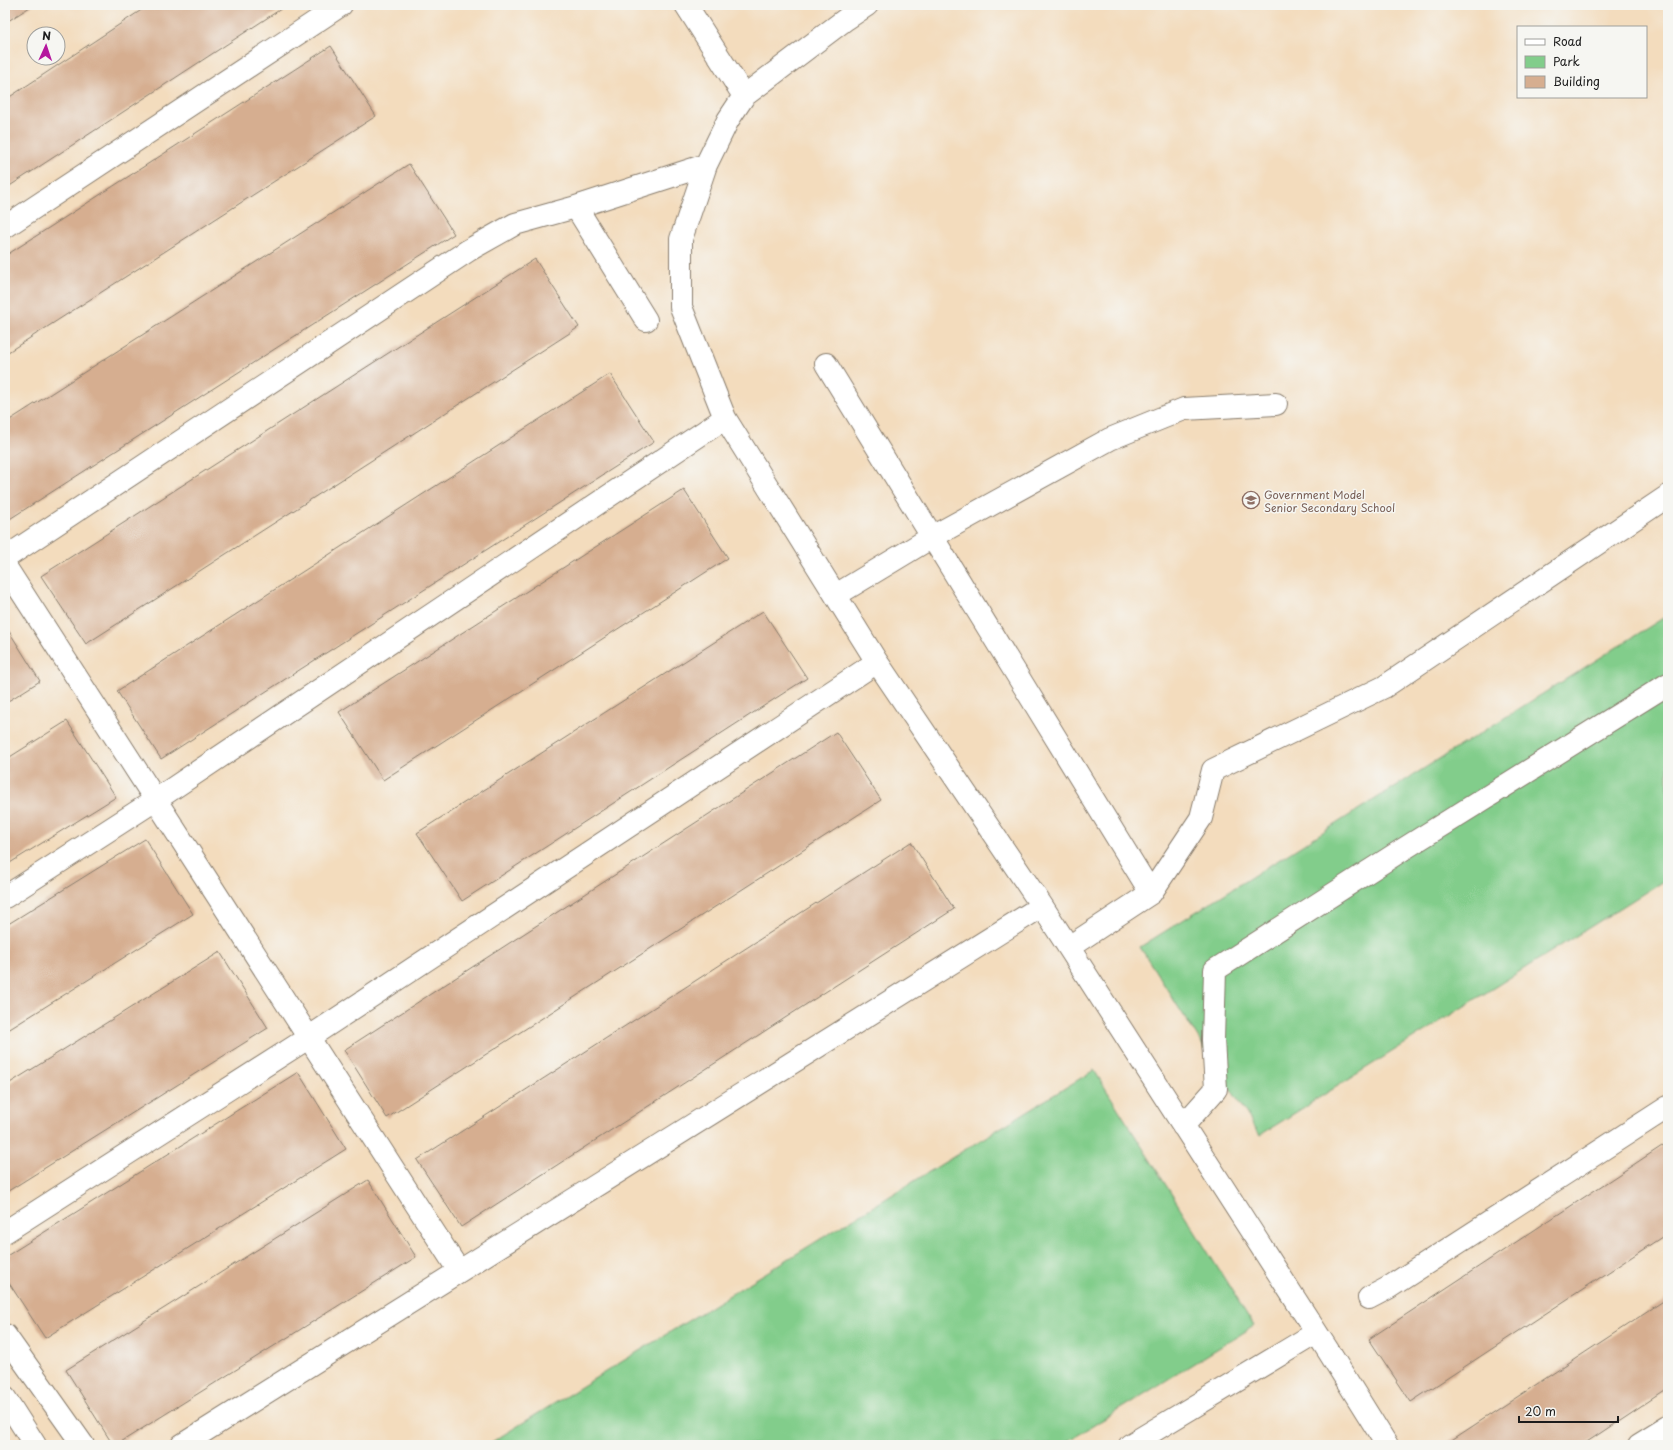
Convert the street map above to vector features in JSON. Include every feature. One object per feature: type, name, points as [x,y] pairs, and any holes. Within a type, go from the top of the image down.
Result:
[{"type":"street","points":[[5,227],[341,5]]},
{"type":"street","points":[[686,5],[744,96]]},
{"type":"street","points":[[867,5],[846,18],[744,96],[728,120],[706,165],[680,239],[681,307],[725,418],[878,662],[1069,947],[1387,1445]]},
{"type":"street","points":[[5,558],[469,250],[515,224],[576,207],[706,165]]},
{"type":"street","points":[[576,207],[646,320]]},
{"type":"street","points":[[826,364],[1151,893]]},
{"type":"street","points":[[836,595],[932,538],[1110,439],[1184,409],[1276,404]]},
{"type":"street","points":[[5,897],[157,799],[725,418]]},
{"type":"street","points":[[1069,947],[1151,893],[1201,818],[1213,770],[1384,687],[1668,496]]},
{"type":"street","points":[[5,566],[157,799],[308,1038],[459,1271]]},
{"type":"street","points":[[5,1232],[308,1038],[878,662]]},
{"type":"street","points":[[1184,1126],[1216,1089],[1213,1040],[1215,970],[1402,850],[1668,684]]},
{"type":"street","points":[[182,1445],[1042,906]]},
{"type":"street","points":[[1369,1298],[1388,1288],[1668,1107]]},
{"type":"street","points":[[1130,1445],[1316,1333]]},
{"type":"street","points":[[5,1335],[83,1445]]},
{"type":"street","points":[[5,1398],[35,1445]]},
{"type":"street","points":[[1639,1445],[1668,1427]]},
{"type":"green space","points":[[1668,615],[1668,878],[1260,1135],[1140,947]]},
{"type":"green space","points":[[1094,1070],[1254,1326],[1062,1445],[487,1445]]},
{"type":"building","points":[[5,5],[33,5],[5,23]]},
{"type":"building","points":[[149,5],[287,5],[5,189],[5,100],[57,66],[66,66],[66,60]]},
{"type":"building","points":[[331,46],[376,116],[5,354],[5,256]]},
{"type":"building","points":[[409,164],[454,234],[5,522],[5,423]]},
{"type":"building","points":[[535,259],[579,327],[86,644],[41,576]]},
{"type":"building","points":[[610,374],[654,442],[161,759],[117,691]]},
{"type":"building","points":[[684,490],[728,558],[383,780],[339,712]]},
{"type":"building","points":[[763,611],[807,678],[462,901],[417,833]]},
{"type":"building","points":[[5,625],[40,681],[5,703]]},
{"type":"building","points":[[67,721],[116,797],[5,866],[5,760]]},
{"type":"building","points":[[836,732],[881,800],[387,1118],[344,1050]]},
{"type":"building","points":[[145,839],[193,914],[5,1032],[5,926]]},
{"type":"building","points":[[911,842],[954,909],[461,1227],[417,1160]]},
{"type":"building","points":[[220,952],[268,1028],[5,1193],[5,1086]]},
{"type":"building","points":[[298,1072],[346,1149],[45,1338],[5,1277],[5,1257]]},
{"type":"building","points":[[1668,1142],[1668,1233],[1411,1402],[1369,1339]]},
{"type":"building","points":[[368,1180],[416,1257],[116,1445],[113,1445],[66,1370]]},
{"type":"building","points":[[1668,1298],[1668,1388],[1593,1438],[1582,1445],[1444,1445]]},
{"type":"place","name":"Government Model Senior Secondary School","points":[[1251,500]]}]
